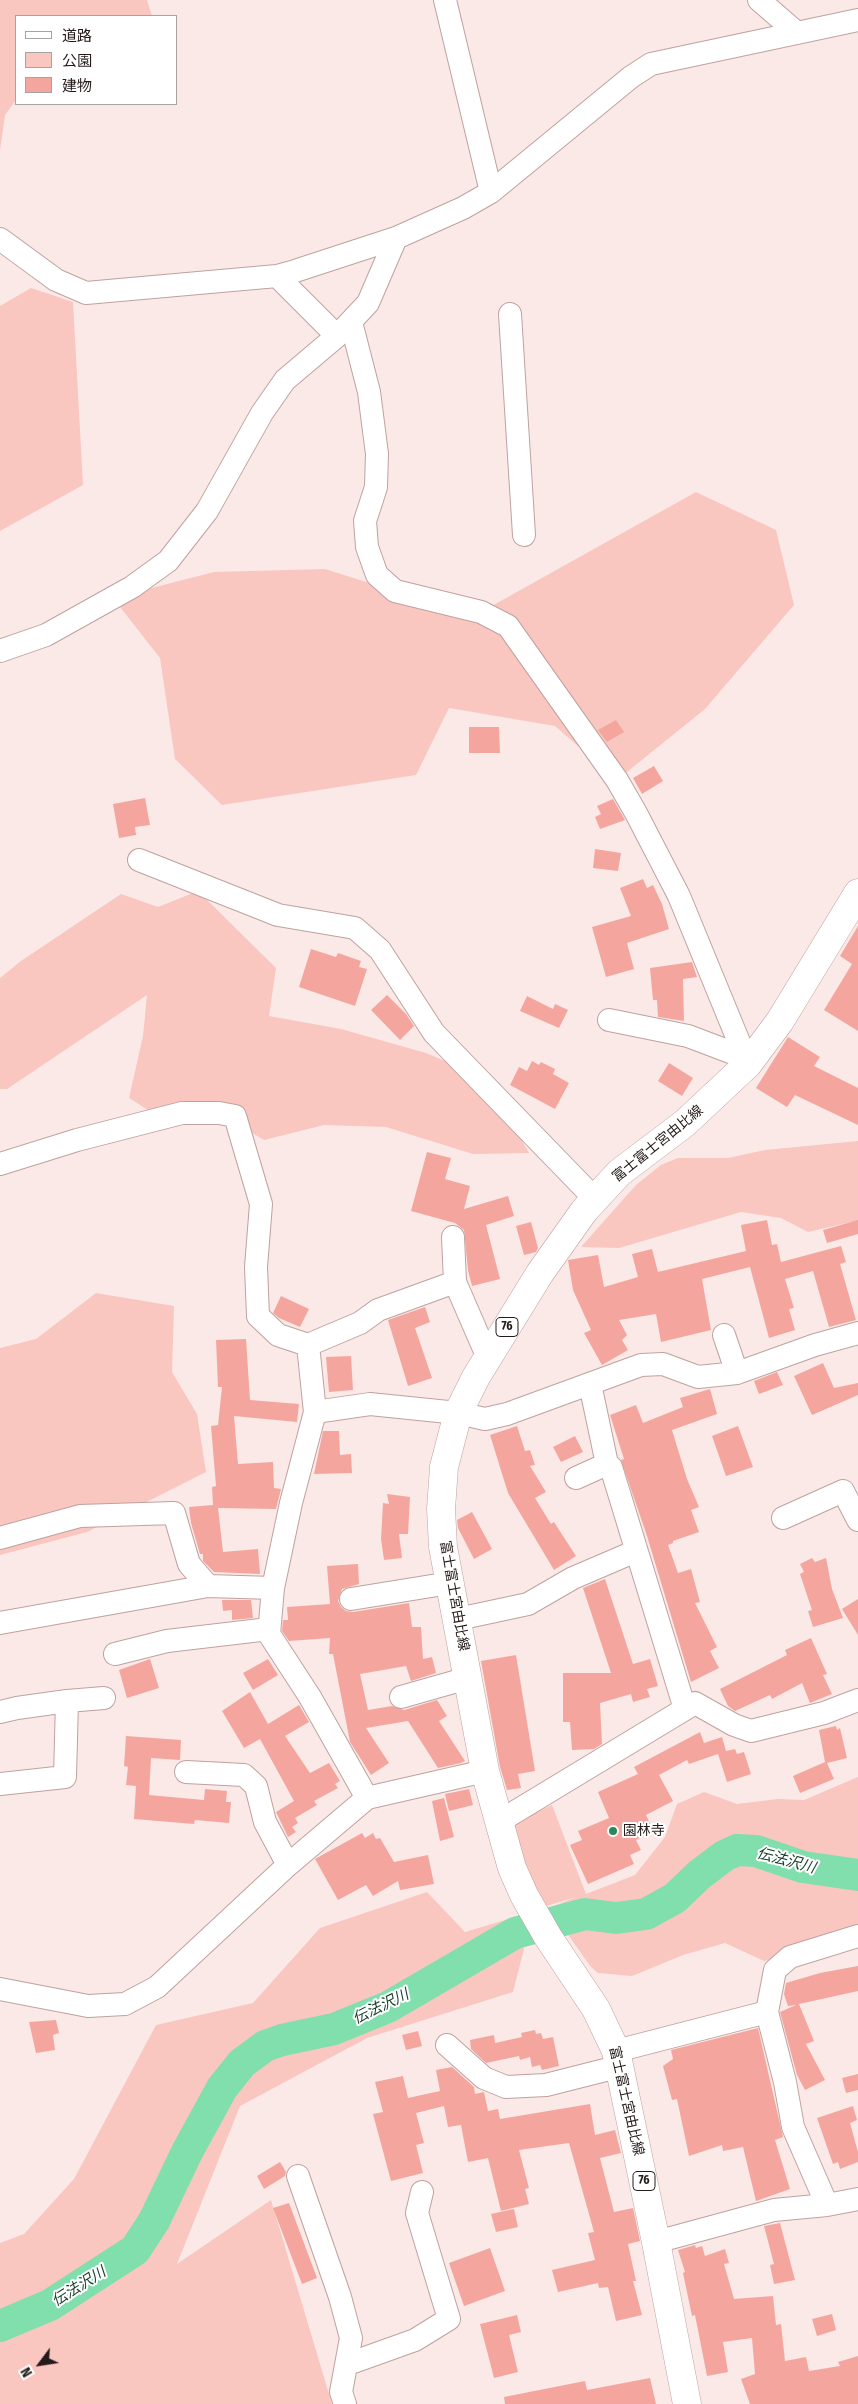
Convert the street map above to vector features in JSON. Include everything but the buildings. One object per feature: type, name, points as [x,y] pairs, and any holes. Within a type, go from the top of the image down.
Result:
[{"type":"main road","name":"富士富士宮由比線","points":[[687,2404],[618,2058],[596,2009],[548,1937],[512,1868],[485,1771],[458,1619],[443,1548],[441,1508],[444,1467],[458,1413],[488,1358],[557,1248],[595,1199],[619,1173],[685,1123],[747,1061],[780,1021],[858,893]]},
{"type":"street","points":[[444,0],[491,192]]},
{"type":"street","points":[[759,0],[797,33]]},
{"type":"street","points":[[0,239],[56,280],[86,293],[277,276],[396,238],[463,208],[491,192],[631,78],[652,64],[858,20]]},
{"type":"street","points":[[0,651],[46,635],[132,587],[168,561],[207,511],[262,412],[285,380],[344,329],[368,303],[396,238]]},
{"type":"street","points":[[277,276],[344,329],[369,392],[377,454],[376,487],[365,520],[367,548],[377,575],[395,591],[481,612],[508,626],[616,780],[636,813],[679,896],[747,1061]]},
{"type":"street","points":[[510,314],[524,535]]},
{"type":"street","points":[[139,860],[278,915],[355,928],[380,950],[434,1033],[595,1199]]},
{"type":"street","points":[[609,1020],[688,1036],[747,1061]]},
{"type":"street","points":[[0,1164],[86,1138],[182,1113],[219,1113],[235,1116],[261,1204],[256,1267],[258,1316],[278,1335],[308,1346],[360,1323],[378,1310],[455,1282]]},
{"type":"street","points":[[453,1237],[455,1282],[488,1358]]},
{"type":"street","points":[[315,1412],[370,1404],[458,1413],[485,1419],[507,1414],[641,1364],[663,1364],[698,1378],[737,1372],[815,1345],[858,1333]]},
{"type":"street","points":[[724,1335],[737,1372]]},
{"type":"street","points":[[308,1346],[315,1412],[273,1588],[269,1634],[310,1697],[367,1798]]},
{"type":"street","points":[[590,1384],[607,1464],[611,1467],[685,1709]]},
{"type":"street","points":[[576,1478],[607,1464]]},
{"type":"street","points":[[783,1518],[843,1490],[858,1520]]},
{"type":"street","points":[[0,1538],[80,1516],[174,1513],[189,1564],[208,1586]]},
{"type":"street","points":[[458,1619],[528,1604],[573,1578],[636,1551]]},
{"type":"street","points":[[351,1599],[450,1583]]},
{"type":"street","points":[[0,1622],[208,1586],[273,1588]]},
{"type":"street","points":[[115,1654],[168,1642],[269,1629]]},
{"type":"street","points":[[401,1697],[468,1678]]},
{"type":"street","points":[[0,1712],[17,1708],[104,1698]]},
{"type":"street","points":[[500,1821],[695,1703],[734,1725],[751,1732],[824,1713],[858,1700]]},
{"type":"street","points":[[0,1784],[65,1777],[67,1702]]},
{"type":"street","points":[[0,1989],[88,2006],[126,2004],[157,1987],[288,1865],[367,1798],[485,1771]]},
{"type":"street","points":[[186,1772],[244,1775],[250,1780],[256,1786],[265,1822],[288,1865]]},
{"type":"street","points":[[827,2205],[793,2127],[785,2082],[767,2012],[775,1970],[790,1957],[858,1936]]},
{"type":"street","points":[[447,2045],[484,2078],[506,2087],[546,2085],[618,2058],[767,2012]]},
{"type":"street","points":[[298,2176],[340,2296],[351,2338],[348,2364],[341,2392],[344,2404]]},
{"type":"street","points":[[348,2364],[415,2340],[449,2319],[418,2213],[422,2192]]},
{"type":"street","points":[[656,2242],[774,2210],[827,2205],[858,2199]]},
{"type":"green space","points":[[0,0],[147,0],[152,15],[15,15],[15,101],[5,115],[0,150]]},
{"type":"green space","points":[[31,288],[73,302],[83,485],[0,531],[0,306]]},
{"type":"green space","points":[[696,492],[776,530],[794,605],[705,709],[617,780],[555,726],[449,708],[416,775],[222,805],[175,759],[160,658],[113,598],[214,572],[325,569],[395,591],[481,612]]},
{"type":"green space","points":[[198,891],[276,968],[269,1016],[341,1029],[426,1053],[459,1067],[493,1090],[529,1153],[473,1154],[386,1127],[324,1125],[264,1140],[214,1110],[161,1118],[129,1098],[143,1036],[147,995],[7,1089],[0,1089],[0,978],[21,961],[121,894],[158,907]]},
{"type":"green space","points":[[858,1141],[858,1226],[851,1222],[808,1232],[781,1218],[741,1212],[619,1248],[581,1247],[636,1185],[661,1165],[678,1158],[728,1158],[765,1150]]},
{"type":"green space","points":[[96,1293],[174,1306],[172,1372],[197,1414],[206,1472],[87,1532],[0,1555],[0,1348],[36,1339]]},
{"type":"green space","points":[[858,1777],[858,1936],[764,1961],[725,1943],[683,1955],[632,1976],[598,1973],[591,1967],[549,1908],[576,1897],[543,1907],[513,1838],[512,1823],[552,1805],[586,1894],[635,1875],[665,1837],[677,1804],[704,1792],[737,1804],[778,1799],[804,1800]]},
{"type":"green space","points":[[427,1892],[465,1932],[512,1918],[524,1949],[513,1992],[367,2038],[240,2106],[177,2264],[271,2200],[332,2404],[0,2404],[0,2243],[24,2234],[74,2179],[156,2025],[253,2003],[320,1928]]},
{"type":"waterway","name":"伝法沢川","points":[[0,2326],[50,2305],[135,2250],[154,2221],[187,2152],[222,2088],[242,2063],[265,2046],[282,2040],[334,2029],[388,2007],[515,1933],[585,1914],[616,1918],[646,1914],[675,1898],[699,1875],[724,1856],[737,1850],[756,1851],[803,1867],[858,1875]]},
{"type":"place","name":"園林寺","points":[[613,1831]]}]
